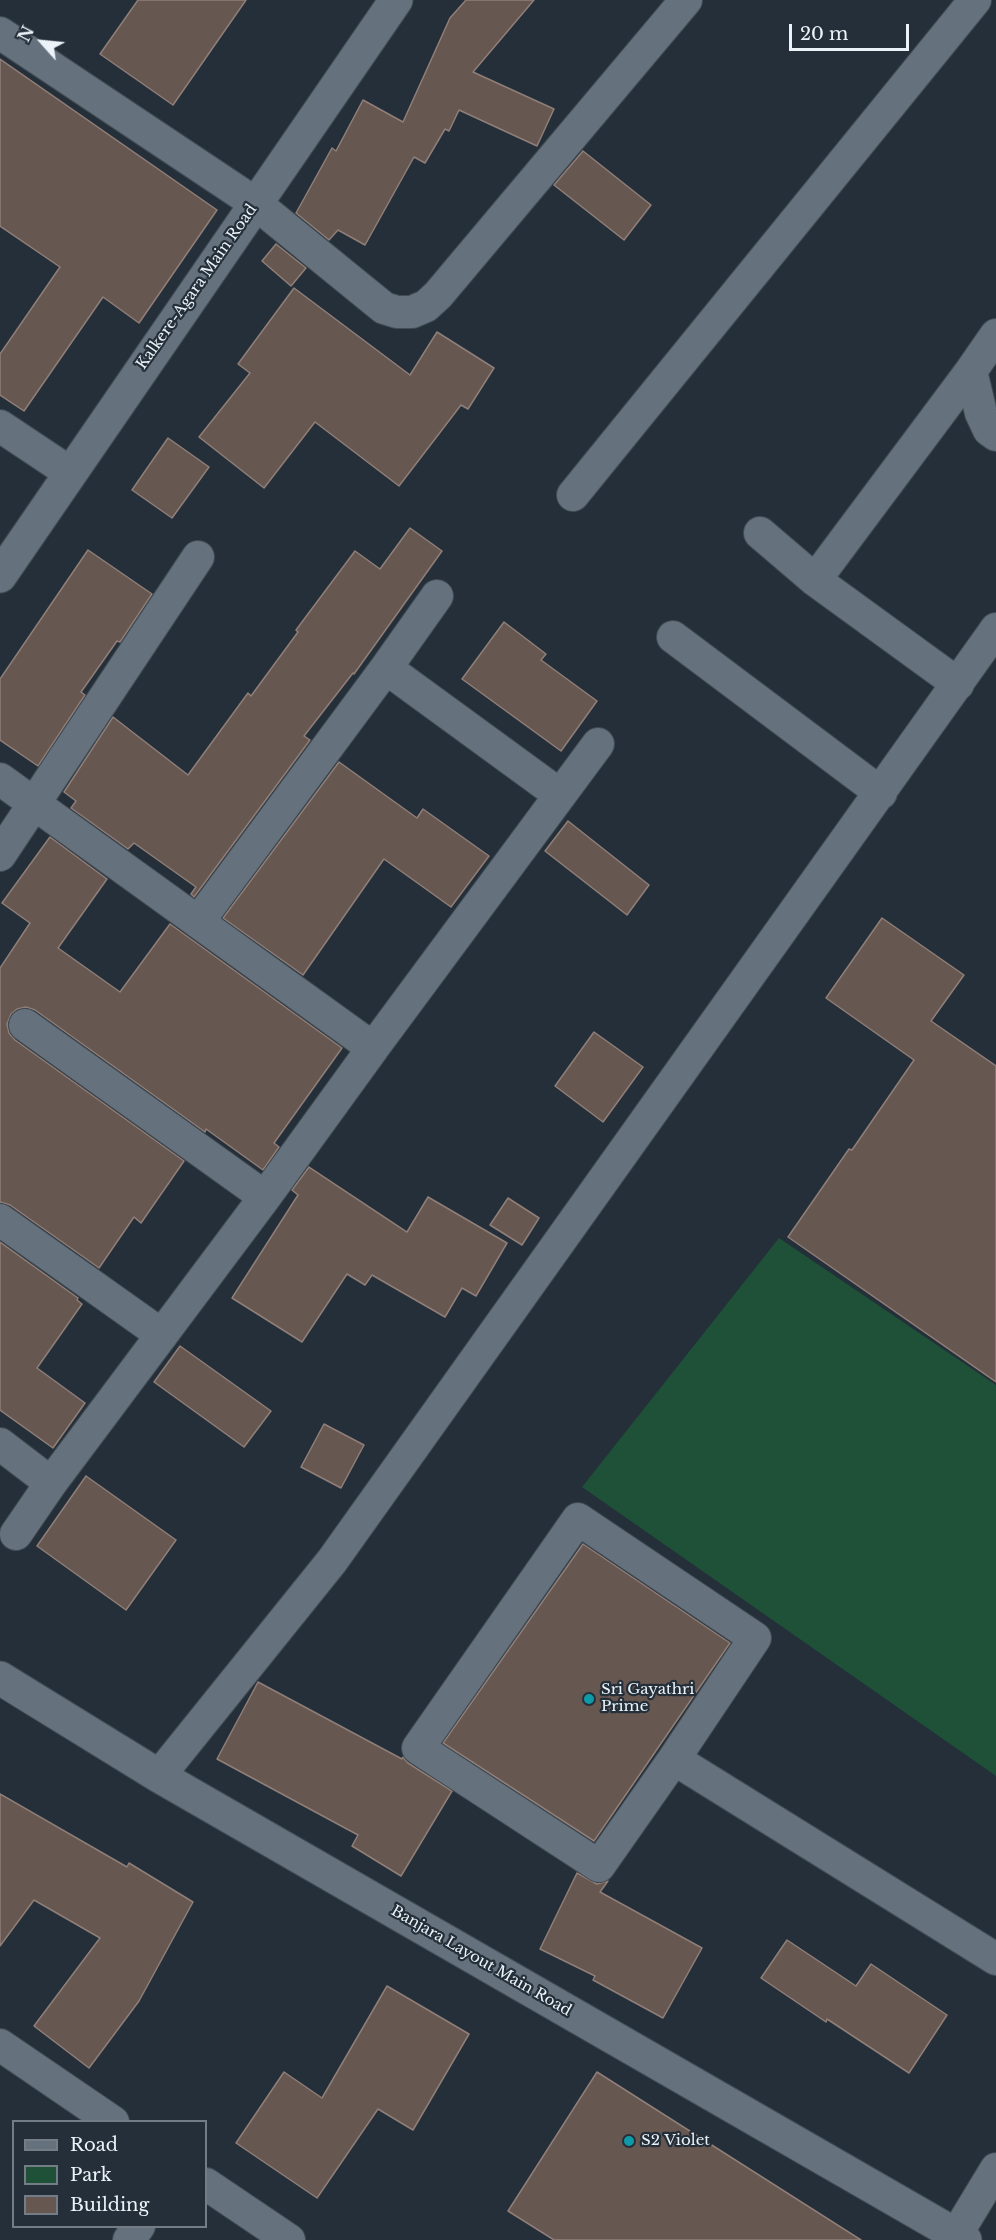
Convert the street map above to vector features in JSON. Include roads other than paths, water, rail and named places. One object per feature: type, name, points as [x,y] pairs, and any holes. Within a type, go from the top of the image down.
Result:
[{"type":"street","name":"Kalkere-Agara Main Road","points":[[0,576],[69,472],[396,0]]},
{"type":"street","points":[[0,33],[255,203],[384,308],[397,312],[412,312],[426,306],[438,295],[686,0]]},
{"type":"street","points":[[573,495],[975,0]]},
{"type":"street","points":[[815,580],[996,335]]},
{"type":"street","points":[[971,371],[981,413],[988,430],[996,435]]},
{"type":"street","points":[[0,426],[69,472]]},
{"type":"street","points":[[760,533],[815,580],[958,684]]},
{"type":"street","points":[[0,855],[198,557]]},
{"type":"street","points":[[198,922],[437,596]]},
{"type":"street","points":[[159,1776],[332,1561],[996,629]]},
{"type":"street","points":[[673,638],[881,792]]},
{"type":"street","points":[[386,668],[560,795]]},
{"type":"street","points":[[16,1534],[51,1483],[265,1197],[597,744]]},
{"type":"street","points":[[0,779],[373,1048]]},
{"type":"street","points":[[25,1025],[265,1197]]},
{"type":"street","points":[[0,1220],[162,1335]]},
{"type":"street","points":[[0,1444],[51,1483]]},
{"type":"street","points":[[578,1520],[755,1638],[674,1759],[599,1866],[418,1748],[578,1520]]},
{"type":"street","name":"Banjara Layout Main Road","points":[[0,1678],[159,1776],[960,2237]]},
{"type":"street","points":[[674,1759],[996,1959]]},
{"type":"street","points":[[4,2056],[111,2120]]},
{"type":"street","points":[[960,2237],[996,2169]]},
{"type":"street","points":[[207,2185],[289,2240]]},
{"type":"place","name":"Sri Gayathri Prime","points":[[589,1699]]},
{"type":"place","name":"S2 Violet","points":[[629,2141]]}]
